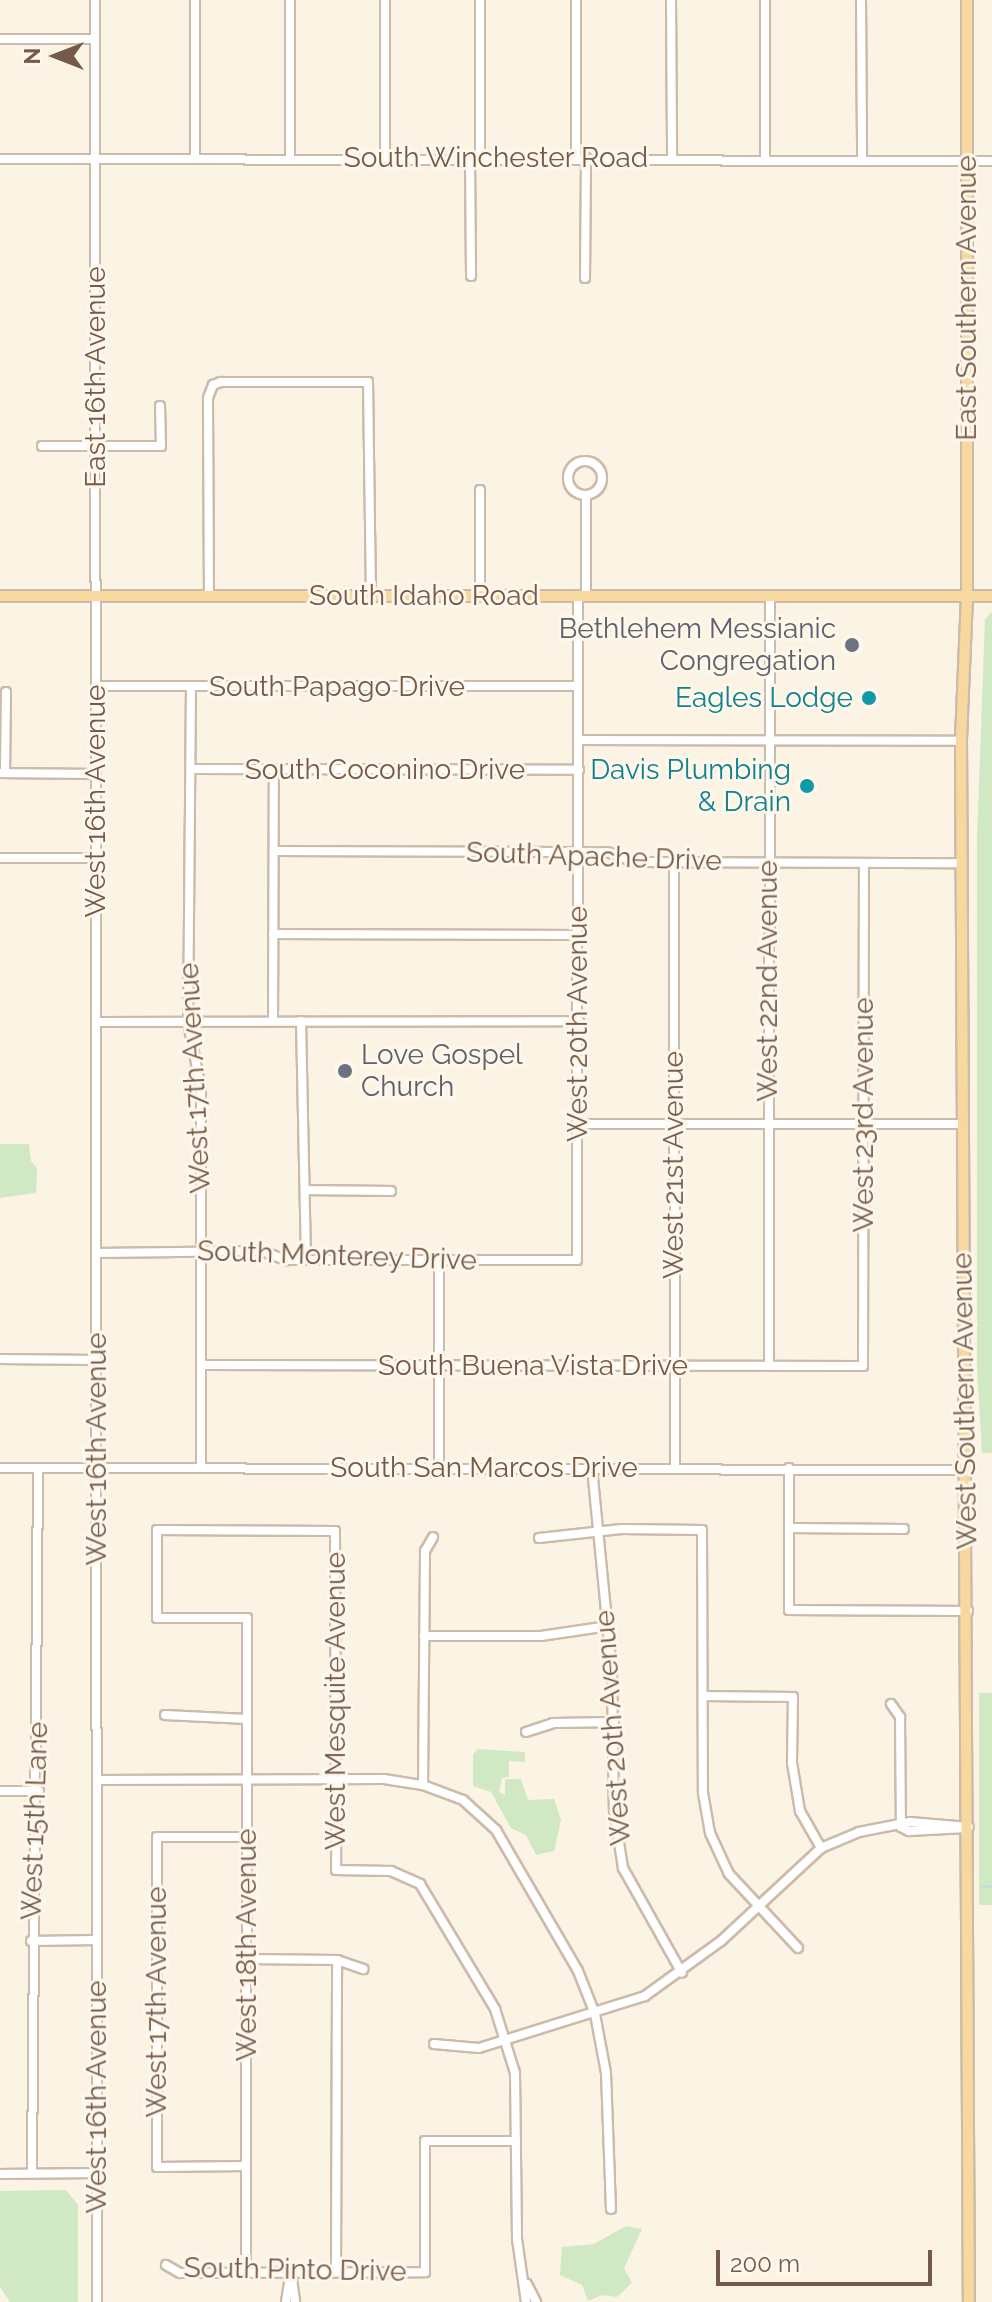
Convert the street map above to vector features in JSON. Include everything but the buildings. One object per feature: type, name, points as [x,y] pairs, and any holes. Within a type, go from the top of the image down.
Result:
[{"type":"main road","name":"East Southern Avenue","points":[[967,0],[967,596]]},
{"type":"main road","name":"South Idaho Road","points":[[0,596],[992,596]]},
{"type":"main road","name":"West Southern Avenue","points":[[967,596],[961,741],[962,1381],[968,1470],[969,1611],[969,2302]]},
{"type":"street","name":"East 16th Avenue","points":[[95,0],[97,596]]},
{"type":"street","points":[[195,0],[195,158]]},
{"type":"street","points":[[290,0],[290,158]]},
{"type":"street","points":[[385,0],[385,158]]},
{"type":"street","points":[[471,276],[480,0]]},
{"type":"street","points":[[576,0],[576,158]]},
{"type":"street","points":[[671,0],[672,158]]},
{"type":"street","points":[[765,0],[765,158]]},
{"type":"street","points":[[861,0],[862,158]]},
{"type":"street","points":[[0,39],[95,39]]},
{"type":"street","points":[[585,278],[586,158]]},
{"type":"street","name":"South Winchester Road","points":[[0,159],[862,158],[992,161]]},
{"type":"street","points":[[209,596],[208,398],[213,385],[368,382],[371,596]]},
{"type":"street","points":[[42,446],[161,446],[160,406]]},
{"type":"street","points":[[582,462],[593,463],[602,476],[596,491],[586,495],[576,492],[569,478],[582,462]]},
{"type":"street","points":[[480,490],[480,596]]},
{"type":"street","name":"West 20th Avenue","points":[[577,1260],[578,686],[586,495]]},
{"type":"street","name":"West 16th Avenue","points":[[97,596],[97,2302]]},
{"type":"street","name":"West 22nd Avenue","points":[[769,1365],[770,596]]},
{"type":"street","name":"South Papago Drive","points":[[96,686],[578,686]]},
{"type":"street","name":"West 17th Avenue","points":[[191,687],[188,1023],[201,1088],[201,1468]]},
{"type":"street","points":[[6,692],[3,773],[96,774]]},
{"type":"street","points":[[578,740],[961,741]]},
{"type":"street","name":"South Coconino Drive","points":[[191,769],[579,770]]},
{"type":"street","points":[[273,1021],[274,770]]},
{"type":"street","name":"South Apache Drive","points":[[274,851],[578,851],[607,852],[635,862],[962,863]]},
{"type":"street","points":[[0,858],[96,858]]},
{"type":"street","name":"West 21st Avenue","points":[[674,862],[675,1468]]},
{"type":"street","name":"West 23rd Avenue","points":[[863,1366],[864,863]]},
{"type":"street","points":[[273,934],[578,935]]},
{"type":"street","points":[[301,1021],[306,1260]]},
{"type":"street","points":[[96,1022],[579,1021]]},
{"type":"street","points":[[578,1124],[962,1124]]},
{"type":"street","points":[[305,1190],[391,1191]]},
{"type":"street","name":"South Monterey Drive","points":[[96,1253],[262,1251],[306,1260],[577,1260]]},
{"type":"street","points":[[439,1260],[439,1468]]},
{"type":"street","points":[[0,1359],[97,1360]]},
{"type":"street","name":"South Buena Vista Drive","points":[[202,1365],[863,1366]]},
{"type":"street","name":"South San Marcos Drive","points":[[0,1468],[968,1470]]},
{"type":"street","name":"West 15th Lane","points":[[32,2173],[31,1941],[39,1791],[38,1468]]},
{"type":"street","name":"West 20th Avenue","points":[[592,1468],[595,1531],[608,1626],[614,1722],[614,1811],[623,1868],[682,1973]]},
{"type":"street","points":[[789,1468],[789,1610],[969,1611]]},
{"type":"street","points":[[789,1528],[904,1529]]},
{"type":"street","name":"West Mesquite Avenue","points":[[247,1618],[157,1618],[157,1530],[335,1531],[336,1870],[391,1871],[420,1884],[436,1903],[509,2041]]},
{"type":"street","points":[[539,1538],[595,1531],[702,1530],[703,1793],[710,1833],[729,1874],[757,1909],[798,1948]]},
{"type":"street","points":[[423,1785],[425,1551],[433,1537]]},
{"type":"street","name":"West 18th Avenue","points":[[246,2273],[247,1618]]},
{"type":"street","points":[[424,1636],[541,1636],[608,1626]]},
{"type":"street","points":[[703,1696],[793,1697],[792,1763],[800,1811],[821,1848]]},
{"type":"street","points":[[891,1704],[900,1717],[901,1827]]},
{"type":"street","points":[[165,1715],[247,1719]]},
{"type":"street","points":[[526,1732],[553,1723],[614,1722]]},
{"type":"street","points":[[97,1780],[336,1780],[423,1785],[463,1800],[496,1830],[578,1971],[595,2014],[606,2073],[607,2195],[611,2209]]},
{"type":"street","points":[[0,1791],[39,1791]]},
{"type":"street","points":[[434,2044],[479,2048],[645,1996],[682,1973],[757,1909],[821,1848],[859,1832],[901,1827],[950,1832],[969,1827]]},
{"type":"street","name":"West 17th Avenue","points":[[246,2166],[157,2167],[157,1837],[247,1837]]},
{"type":"street","points":[[31,1941],[96,1940]]},
{"type":"street","points":[[247,1959],[337,1960],[363,1969]]},
{"type":"street","points":[[336,2272],[337,1960]]},
{"type":"street","points":[[509,2041],[516,2141],[517,2239],[527,2284],[536,2302]]},
{"type":"street","name":"South Pinto Drive","points":[[166,2265],[180,2273],[425,2272],[425,2141],[516,2141]]},
{"type":"street","points":[[0,2174],[97,2173]]},
{"type":"street","points":[[286,2302],[291,2272]]},
{"type":"street","points":[[291,2272],[295,2302]]},
{"type":"street","points":[[526,2302],[527,2284]]},
{"type":"green space","points":[[992,612],[992,1453],[982,1453],[977,1368],[977,839],[985,619]]},
{"type":"green space","points":[[0,1144],[29,1144],[31,1161],[37,1168],[36,1193],[0,1198]]},
{"type":"green space","points":[[979,1693],[992,1693],[992,1905],[979,1905]]},
{"type":"green space","points":[[478,1749],[525,1752],[525,1762],[509,1761],[509,1777],[502,1778],[499,1792],[505,1795],[505,1779],[521,1779],[528,1800],[554,1799],[561,1820],[554,1851],[536,1855],[526,1835],[511,1828],[491,1792],[473,1786],[473,1754]]},
{"type":"green space","points":[[66,2190],[78,2205],[78,2302],[10,2302],[0,2287],[0,2191]]},
{"type":"green space","points":[[626,2226],[642,2229],[624,2268],[632,2283],[617,2297],[602,2295],[588,2301],[582,2285],[560,2275],[562,2247],[594,2244]]},
{"type":"waterway","points":[[983,1887],[992,1886]]},
{"type":"place","name":"Bethlehem Messianic Congregation","points":[[852,645]]},
{"type":"place","name":"Eagles Lodge","points":[[869,698]]},
{"type":"place","name":"Davis Plumbing & Drain","points":[[807,786]]},
{"type":"place","name":"Love Gospel Church","points":[[345,1071]]}]
